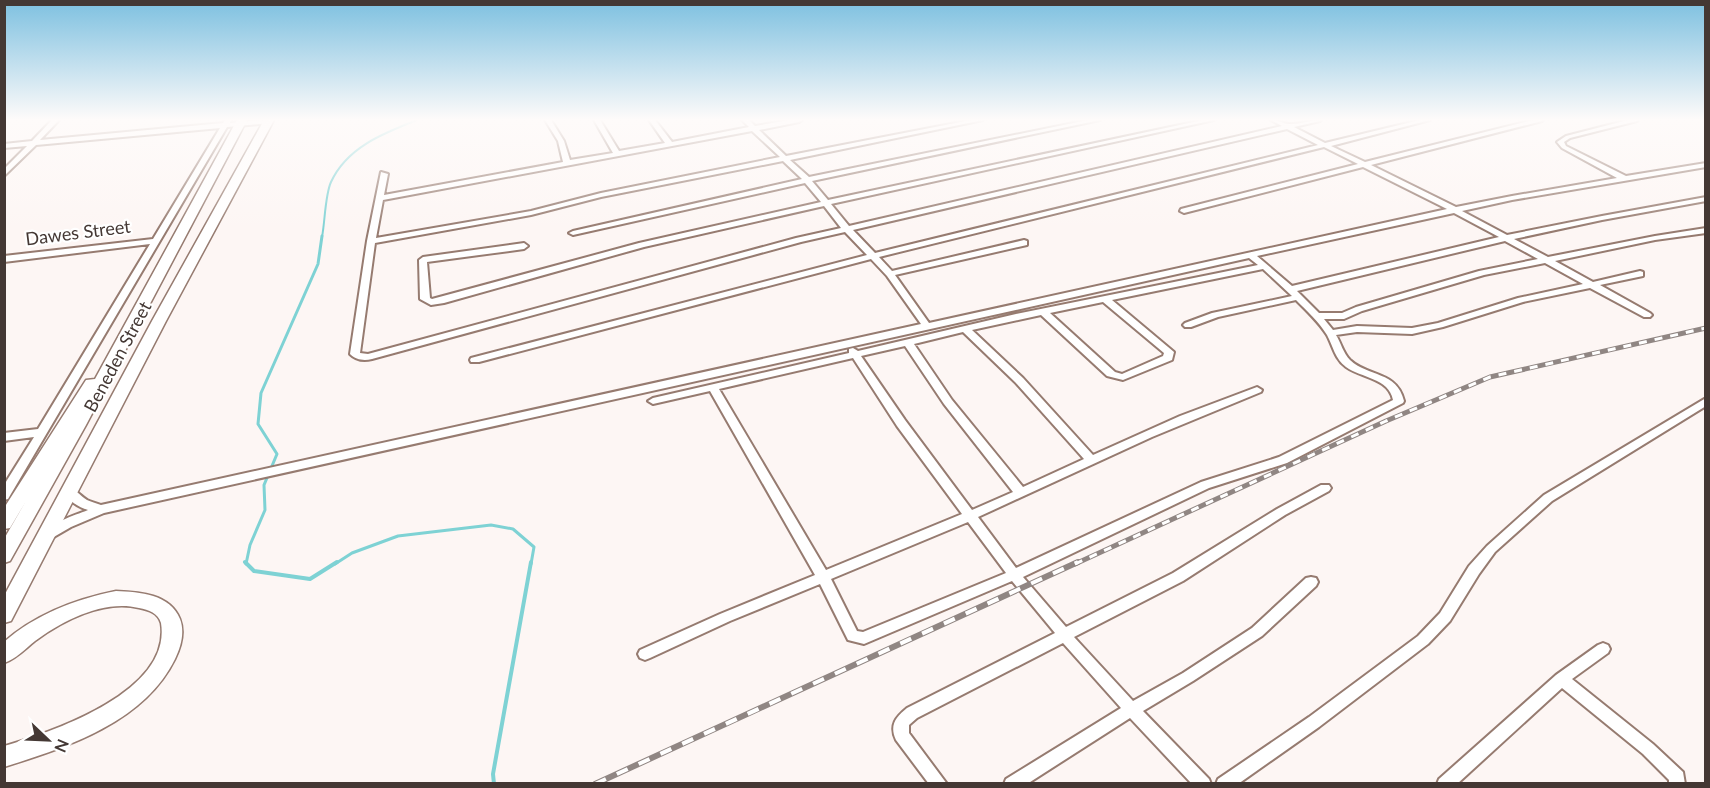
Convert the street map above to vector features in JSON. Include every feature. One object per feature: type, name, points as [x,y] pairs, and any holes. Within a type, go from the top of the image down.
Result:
[{"type":"main road","name":"Beneden Street","points":[[4,556],[134,322],[216,157]]},
{"type":"main road","name":"Beneden Street","points":[[4,615],[249,157]]},
{"type":"main road","points":[[4,524],[109,354],[134,322]]},
{"type":"main road","points":[[4,655],[42,626],[63,615],[101,602],[121,599],[147,602],[164,611],[170,618],[172,627],[170,647],[164,662],[147,684],[130,699],[82,729],[45,745],[4,757]]},
{"type":"street","points":[[4,174],[21,157]]},
{"type":"street","name":"Beneden Street","points":[[4,496],[155,241],[210,157]]},
{"type":"street","points":[[565,157],[567,163]]},
{"type":"street","points":[[380,198],[598,157]]},
{"type":"street","points":[[783,157],[807,180],[846,228],[890,274],[927,326]]},
{"type":"street","points":[[371,241],[531,213],[601,195],[796,157]]},
{"type":"street","points":[[573,233],[919,157]]},
{"type":"street","points":[[524,246],[423,260],[425,299],[431,302],[444,300],[642,245],[1043,157]]},
{"type":"street","points":[[384,174],[371,241],[355,354],[360,357],[368,357],[846,228],[1158,157]]},
{"type":"street","points":[[475,360],[873,256],[1278,157]]},
{"type":"street","points":[[1351,157],[1455,210],[1647,315]]},
{"type":"street","points":[[1184,211],[1400,157]]},
{"type":"street","points":[[1583,157],[1625,179]]},
{"type":"street","points":[[653,401],[852,350],[927,326],[1455,210],[1706,165]]},
{"type":"street","points":[[1188,326],[1215,315],[1506,238],[1706,199]]},
{"type":"street","points":[[1316,316],[1344,316],[1359,309],[1482,273],[1706,230]]},
{"type":"street","name":"Dawes Street","points":[[4,259],[155,241]]},
{"type":"street","points":[[890,274],[1024,243]]},
{"type":"street","points":[[713,387],[823,577],[853,636],[864,638],[1014,574],[1205,485],[1283,460],[1399,401],[1399,393],[1390,384],[1351,366],[1341,358],[1330,333],[1296,293],[1251,255]]},
{"type":"street","points":[[45,537],[101,509],[852,350],[908,342],[1265,266]]},
{"type":"street","points":[[1330,333],[1357,329],[1412,331],[1440,325],[1521,300],[1640,274]]},
{"type":"street","points":[[1044,312],[1111,374],[1123,377],[1168,358],[1169,352],[1105,299]]},
{"type":"street","points":[[965,329],[1019,380],[1092,461]]},
{"type":"street","points":[[908,342],[948,402],[1021,493]]},
{"type":"street","points":[[852,350],[901,423],[1014,574],[1063,633],[1203,783]]},
{"type":"street","points":[[645,654],[708,624],[970,516],[1172,423],[1257,390]]},
{"type":"street","points":[[1224,783],[1314,722],[1423,640],[1445,617],[1474,570],[1491,549],[1548,498],[1706,401]]},
{"type":"street","points":[[4,437],[42,432]]},
{"type":"street","points":[[939,783],[902,735],[902,722],[912,712],[1063,633],[1178,577],[1281,512],[1325,488]]},
{"type":"street","points":[[69,492],[84,504],[101,509]]},
{"type":"street","points":[[1012,783],[1188,677],[1257,632],[1311,582]]},
{"type":"street","points":[[1445,783],[1561,679],[1604,649]]},
{"type":"street","points":[[1561,679],[1648,749],[1677,777],[1677,783]]},
{"type":"waterway","points":[[322,237],[329,187],[338,170],[349,157]]},
{"type":"waterway","points":[[246,563],[250,545],[265,510],[264,485],[277,454],[258,424],[261,393],[318,264],[322,236]]},
{"type":"waterway","points":[[335,564],[352,553],[398,536],[491,525],[513,529],[534,547],[531,564]]},
{"type":"waterway","points":[[246,563],[254,571],[310,579],[337,562]]},
{"type":"waterway","points":[[494,784],[493,774],[531,562]]},
{"type":"railway","points":[[1075,564],[1386,421],[1490,377],[1706,328]]},
{"type":"railway","points":[[595,784],[1078,562]]}]
